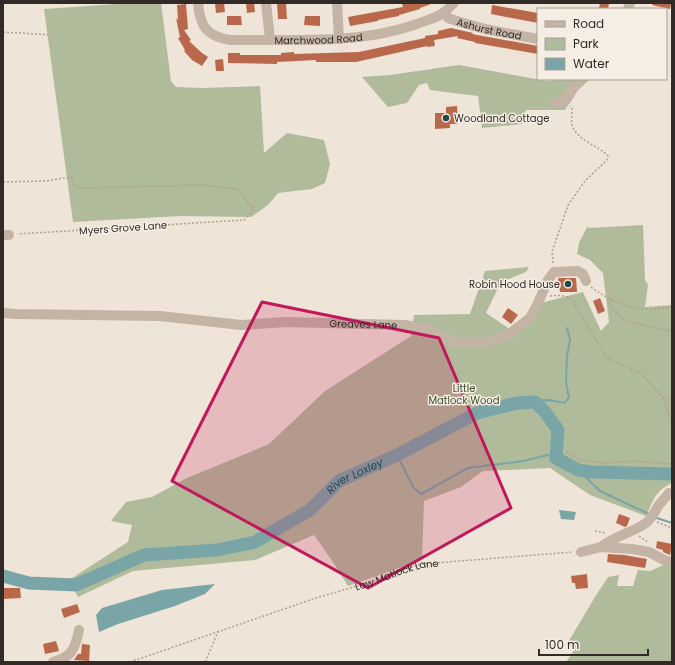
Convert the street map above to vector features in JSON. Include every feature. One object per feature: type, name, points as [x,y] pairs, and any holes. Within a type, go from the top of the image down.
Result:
[{"type":"street","name":"Marchwood Road","points":[[198,3],[199,16],[207,31],[213,35],[230,40],[360,38],[395,31],[428,20],[444,12],[454,3]]},
{"type":"street","points":[[266,3],[270,39]]},
{"type":"street","points":[[337,3],[339,39]]},
{"type":"street","name":"Ashurst Road","points":[[444,12],[448,18],[460,22],[486,29],[537,39]]},
{"type":"street","points":[[556,103],[566,100],[578,80]]},
{"type":"street","points":[[554,272],[577,271],[583,274],[586,281]]},
{"type":"street","name":"Greaves Lane","points":[[3,313],[160,316],[241,325],[284,322],[405,325],[430,330],[452,342],[486,342],[508,335],[530,318],[548,280],[554,272]]},
{"type":"street","points":[[601,547],[615,537],[646,523],[669,493]]},
{"type":"street","points":[[581,552],[601,547],[649,552],[672,563]]},
{"type":"street","points":[[53,662],[65,659],[70,653],[76,644],[79,630]]},
{"type":"path","points":[[3,32],[51,35]]},
{"type":"path","points":[[554,272],[552,252],[568,205],[585,181],[607,160],[608,156],[580,137],[572,126],[572,109],[566,100]]},
{"type":"path","name":"Myers Grove Lane","points":[[3,182],[71,177],[75,186],[82,188],[201,185],[238,189],[254,209],[244,220],[6,235]]},
{"type":"path","points":[[586,281],[589,286],[611,300],[627,306],[644,309],[672,307]]},
{"type":"path","points":[[540,297],[560,295],[568,297],[573,301],[607,358],[641,372],[663,396],[672,400]]},
{"type":"path","points":[[611,300],[609,303],[611,308],[626,321],[672,332]]},
{"type":"path","points":[[663,396],[672,423]]},
{"type":"path","points":[[566,452],[580,460],[598,463],[634,460],[672,464]]},
{"type":"path","points":[[652,517],[672,528]]},
{"type":"path","points":[[631,531],[649,542],[649,552]]},
{"type":"path","name":"Low Matlock Lane","points":[[130,662],[316,598],[371,582],[422,564],[581,552]]},
{"type":"path","points":[[205,662],[218,632]]},
{"type":"highlighted area","points":[[262,302],[439,338],[511,508],[368,588],[172,481]]},
{"type":"green space","points":[[132,3],[161,3],[171,81],[176,87],[202,88],[260,86],[264,153],[287,133],[324,140],[330,164],[325,183],[312,189],[278,193],[268,205],[251,217],[180,216],[73,222],[44,9]]},
{"type":"green space","points":[[459,65],[537,80],[589,80],[575,93],[565,110],[526,110],[522,124],[482,128],[478,96],[430,90],[427,83],[419,85],[407,103],[388,107],[362,77],[390,75]]},
{"type":"green space","name":"Little Matlock Wood","points":[[643,225],[645,280],[648,285],[645,307],[672,305],[672,483],[658,492],[646,516],[590,495],[550,468],[483,471],[461,487],[424,501],[422,560],[348,586],[314,535],[255,560],[133,571],[78,597],[69,580],[128,542],[132,525],[111,521],[126,502],[152,497],[187,478],[269,444],[325,391],[411,336],[414,315],[470,314],[485,271],[529,267],[526,272],[501,282],[486,313],[517,334],[541,303],[583,292],[601,331],[609,322],[603,273],[590,260],[577,254],[579,243],[587,227]]},
{"type":"green space","points":[[666,564],[672,566],[672,662],[566,662],[575,649],[567,644],[608,577],[619,575],[617,586],[633,586],[638,570],[650,571]]},
{"type":"water","points":[[559,510],[576,512],[574,520],[561,519]]},
{"type":"water","points":[[215,584],[205,594],[99,632],[96,615],[102,608],[162,590]]},
{"type":"building","points":[[215,3],[224,3],[225,12],[216,13]]},
{"type":"building","points":[[246,3],[254,3],[255,12],[247,13]]},
{"type":"building","points":[[277,3],[286,3],[287,19],[278,19]]},
{"type":"building","points":[[600,3],[609,3],[608,8],[599,8]]},
{"type":"building","points":[[653,3],[671,4],[670,9],[652,5]]},
{"type":"building","points":[[186,4],[188,29],[184,30],[191,40],[189,41],[208,57],[202,66],[192,60],[184,51],[185,50],[178,38],[180,37],[176,18],[178,20],[177,5]]},
{"type":"building","points":[[402,4],[431,4],[399,16],[350,26],[348,17],[403,7]]},
{"type":"building","points":[[492,5],[537,13],[537,23],[491,14]]},
{"type":"building","points":[[227,16],[241,16],[242,25],[227,25]]},
{"type":"building","points":[[305,16],[320,16],[320,26],[304,25]]},
{"type":"building","points":[[451,28],[473,33],[472,34],[537,46],[537,54],[475,43],[457,38],[458,36],[434,40],[435,46],[427,46],[356,62],[316,62],[316,60],[277,62],[277,64],[228,63],[228,53],[240,53],[240,55],[281,55],[281,53],[294,52],[294,54],[359,52],[425,38],[425,36],[438,34],[438,31]]},
{"type":"building","points":[[223,59],[224,71],[216,71],[215,60]]},
{"type":"building","name":"Woodland Cottage","points":[[457,106],[458,124],[450,124],[450,128],[435,129],[435,113],[446,113],[446,107]]},
{"type":"building","name":"Robin Hood House","points":[[558,278],[576,278],[577,292],[560,292]]},
{"type":"building","points":[[600,298],[605,311],[598,314],[593,301]]},
{"type":"building","points":[[508,308],[518,315],[511,324],[502,317]]},
{"type":"building","points":[[619,514],[630,518],[627,526],[625,527],[616,523]]},
{"type":"building","points":[[657,541],[672,544],[670,555],[663,552],[663,550],[656,548]]},
{"type":"building","points":[[608,554],[647,559],[645,568],[607,562]]},
{"type":"building","points":[[587,574],[588,588],[576,589],[575,583],[572,583],[571,576]]},
{"type":"building","points":[[3,588],[20,588],[21,598],[3,599]]},
{"type":"building","points":[[77,604],[80,612],[64,618],[61,609]]},
{"type":"building","points":[[56,641],[59,651],[45,654],[43,644]]},
{"type":"building","points":[[82,644],[90,645],[89,661],[74,660],[78,654],[81,654]]},
{"type":"waterway","points":[[535,402],[546,400],[565,403],[569,397],[566,383],[567,356],[570,340],[567,328]]},
{"type":"waterway","name":"River Loxley","points":[[3,576],[29,583],[76,585],[144,555],[217,550],[255,542],[310,510],[339,481],[397,455],[477,413],[517,403],[535,402],[545,412],[558,430],[556,458],[578,470],[592,472],[672,474]]},
{"type":"waterway","points":[[397,455],[413,487],[421,494],[468,468],[523,461],[548,455],[556,458]]},
{"type":"waterway","points":[[578,470],[600,491],[649,514]]},
{"type":"waterway","points":[[654,517],[672,523]]},
{"type":"place","name":"Woodland Cottage","points":[[446,118]]},
{"type":"place","name":"Robin Hood House","points":[[568,284]]}]
